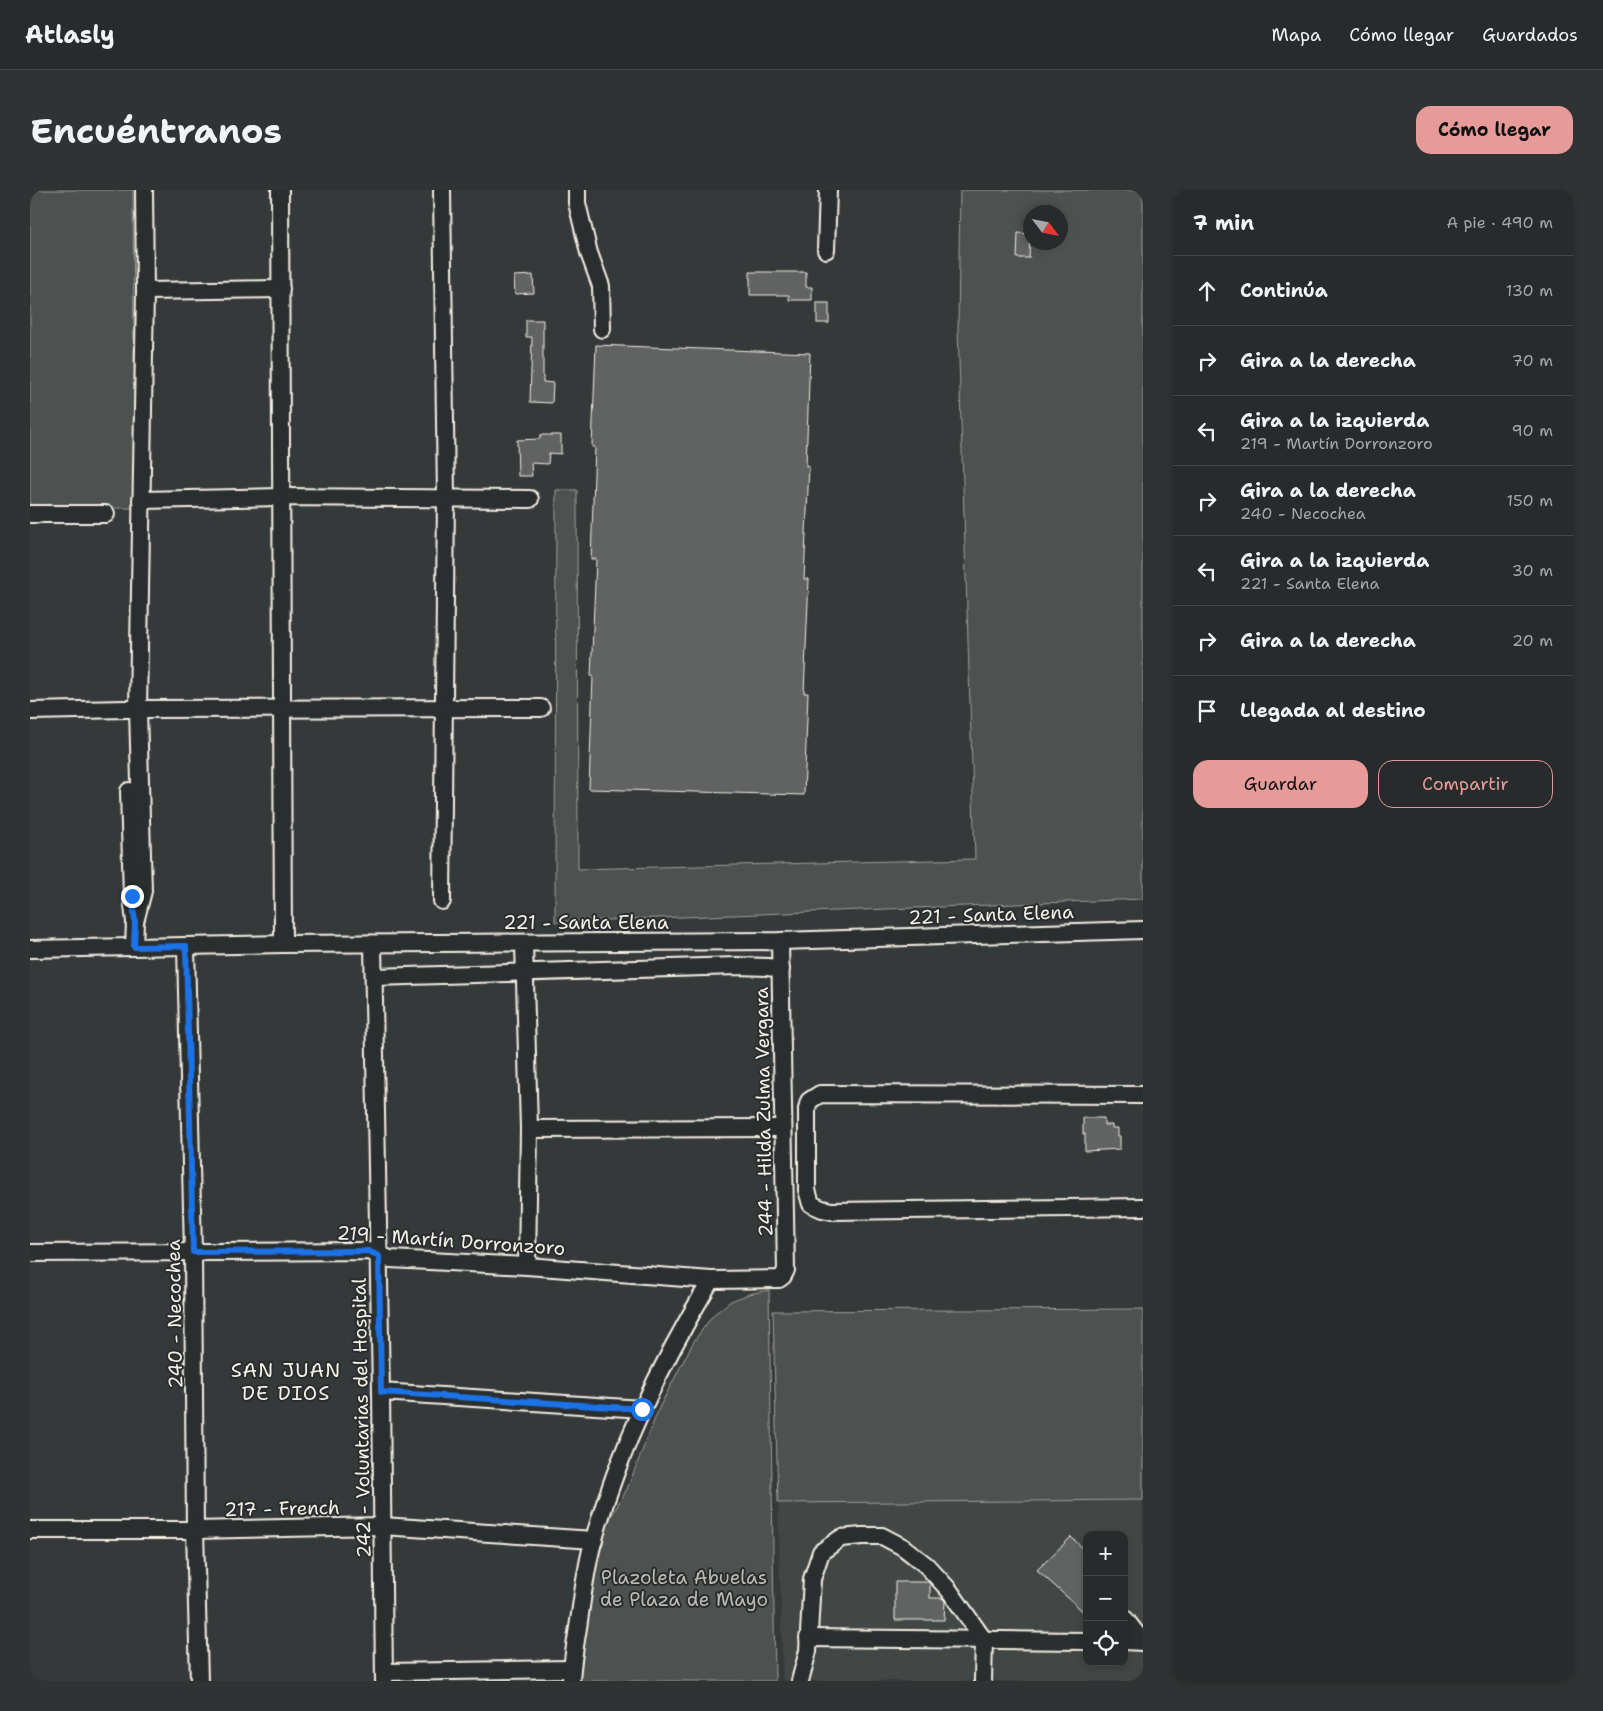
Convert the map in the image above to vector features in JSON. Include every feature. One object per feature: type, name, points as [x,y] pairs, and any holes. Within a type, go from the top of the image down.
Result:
[{"type":"street","points":[[134,947],[135,922],[143,891],[133,709],[141,500],[145,292],[144,190]]},
{"type":"street","points":[[280,190],[283,944]]},
{"type":"street","points":[[442,190],[446,498],[442,901]]},
{"type":"street","points":[[577,190],[577,203],[588,253],[601,286],[602,329]]},
{"type":"street","points":[[826,250],[828,190]]},
{"type":"street","points":[[145,292],[280,289]]},
{"type":"street","points":[[141,500],[282,496],[530,499]]},
{"type":"street","points":[[30,514],[106,514]]},
{"type":"street","points":[[30,711],[283,708],[542,708]]},
{"type":"street","name":"221 - Santa Elena","points":[[30,949],[283,944],[780,941],[1143,930]]},
{"type":"street","name":"244 - Hilda Zulma Vergara","points":[[778,1279],[783,1276],[786,1270],[780,941]]},
{"type":"street","points":[[524,943],[529,1129],[527,1266]]},
{"type":"street","name":"242 - Voluntarias del Hospital","points":[[373,944],[384,1676]]},
{"type":"street","name":"240 - Necochea","points":[[186,946],[193,1252],[198,1681]]},
{"type":"street","points":[[374,977],[737,966],[781,969]]},
{"type":"street","points":[[1143,1095],[820,1094],[810,1101],[807,1109],[807,1190],[811,1204],[832,1212],[1143,1207]]},
{"type":"street","points":[[529,1129],[782,1128]]},
{"type":"street","name":"219 - Martín Dorronzoro","points":[[30,1254],[368,1251],[390,1259],[527,1266],[711,1280],[778,1279]]},
{"type":"street","points":[[384,1676],[571,1675],[584,1589],[594,1540],[608,1497],[642,1409],[668,1357],[711,1280]]},
{"type":"street","points":[[381,1392],[642,1409]]},
{"type":"street","name":"217 - French","points":[[30,1530],[195,1530],[382,1526],[594,1540]]},
{"type":"street","points":[[800,1681],[808,1651],[812,1579],[821,1552],[841,1538],[882,1536],[903,1547],[926,1565],[949,1590],[984,1640],[983,1681]]},
{"type":"street","points":[[1127,1621],[1143,1642]]},
{"type":"street","points":[[808,1638],[1083,1641]]},
{"type":"street","points":[[1128,1641],[1143,1642]]},
{"type":"shaded area","points":[[1143,1500],[1143,1681],[783,1681],[778,1503]]},
{"type":"green space","points":[[30,190],[133,190],[135,508],[30,508]]},
{"type":"green space","points":[[960,190],[1143,190],[1143,899],[555,922],[556,490],[577,490],[578,869],[975,859],[958,328]]},
{"type":"green space","name":"Plazoleta Abuelas de Plaza de Mayo","points":[[769,1290],[775,1681],[577,1681],[594,1574],[608,1522],[627,1489],[660,1406],[694,1341],[713,1315],[731,1301],[749,1294]]},
{"type":"green space","points":[[1143,1309],[1143,1500],[778,1503],[773,1311]]},
{"type":"building","points":[[1018,233],[1023,233],[1023,250],[1029,250],[1029,258],[1017,258]]},
{"type":"building","points":[[750,272],[806,272],[806,287],[812,287],[812,300],[789,300],[789,295],[750,295]]},
{"type":"building","points":[[533,275],[534,293],[515,294],[514,276]]},
{"type":"building","points":[[817,303],[829,303],[829,323],[817,323]]},
{"type":"building","points":[[526,320],[543,320],[543,382],[553,383],[552,403],[530,402],[532,337],[526,337]]},
{"type":"building","points":[[596,345],[810,353],[806,466],[809,466],[804,579],[809,579],[804,693],[808,693],[804,795],[589,789],[596,559],[591,559],[595,447],[592,447]]},
{"type":"building","points":[[540,435],[561,435],[561,454],[549,453],[548,464],[531,463],[532,476],[518,476],[517,440],[540,439]]},
{"type":"building","points":[[1083,1118],[1104,1118],[1104,1125],[1112,1125],[1112,1128],[1118,1128],[1120,1149],[1085,1151]]},
{"type":"building","points":[[1071,1537],[1083,1548],[1083,1611],[1037,1570]]},
{"type":"building","points":[[895,1582],[928,1582],[930,1584],[930,1598],[942,1598],[945,1601],[944,1620],[895,1620]]},
{"type":"district","name":"SAN JUAN DE DIOS","points":[[286,1382]]},
{"type":"route","points":[[132,896],[135,922],[134,947],[186,946],[193,1252],[368,1251],[379,1256],[381,1392],[642,1409]]}]
